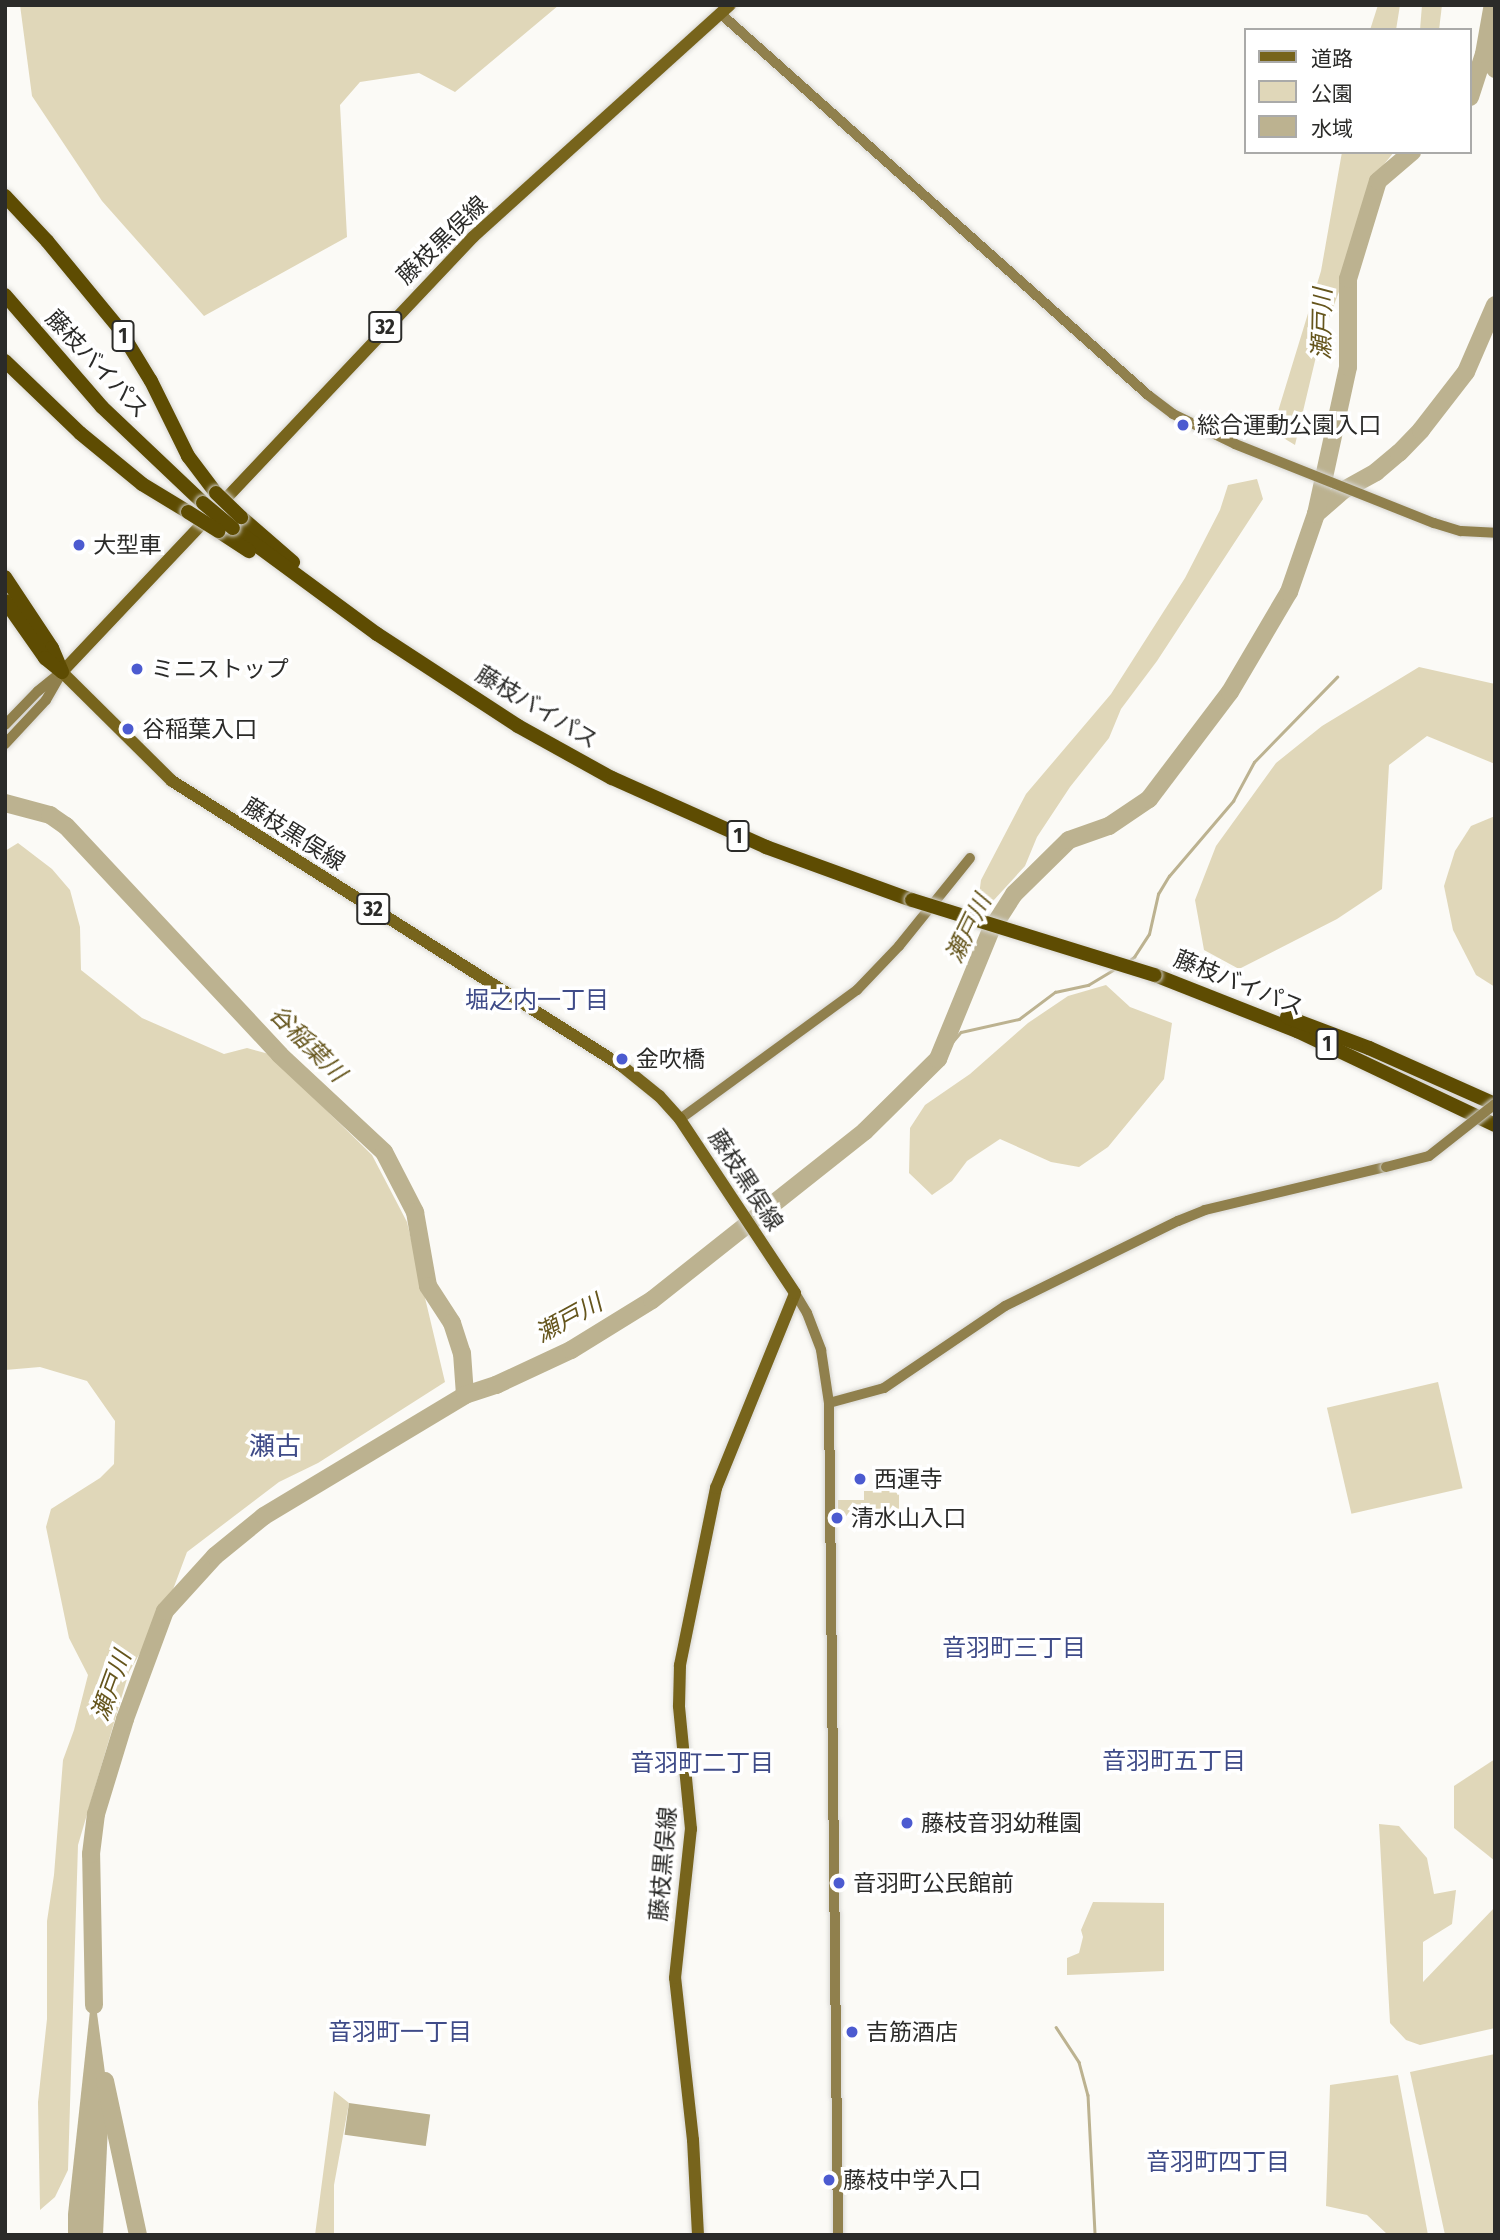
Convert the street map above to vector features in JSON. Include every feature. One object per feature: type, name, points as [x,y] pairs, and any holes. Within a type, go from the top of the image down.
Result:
[{"type":"highway","name":"1","points":[[5,196],[47,241],[118,327],[145,369],[188,456],[216,493],[231,526]]},
{"type":"highway","name":"藤枝バイパス","points":[[5,295],[103,407],[203,503],[231,526],[377,634],[519,726],[571,755],[709,823],[912,900],[1258,1006],[1369,1048],[1495,1104]]},
{"type":"highway","name":"1","points":[[5,361],[80,433],[142,484],[188,512],[231,526]]},
{"type":"highway","points":[[5,576],[52,648],[62,672]]},
{"type":"highway","points":[[5,601],[45,657],[62,672]]},
{"type":"highway","name":"藤枝バイパス","points":[[1155,975],[1297,1031],[1495,1125]]},
{"type":"main road","name":"藤枝黒俣線","points":[[698,2235],[693,2140],[675,1978],[680,1911],[691,1829],[679,1706],[680,1665],[716,1488],[795,1293],[692,1136],[659,1096],[622,1066],[172,781],[62,672],[473,237],[726,9]]},
{"type":"street","points":[[726,9],[1155,401],[1187,422],[1434,523],[1461,531],[1495,533]]},
{"type":"street","points":[[5,725],[38,691],[62,672]]},
{"type":"street","points":[[5,744],[46,700],[62,672]]},
{"type":"street","points":[[680,1119],[857,990],[900,946],[970,858]]},
{"type":"street","points":[[829,1403],[884,1388],[1005,1306],[1178,1221],[1205,1210],[1429,1156],[1495,1104]]},
{"type":"street","points":[[795,1293],[807,1313],[821,1350],[829,1403],[838,2235]]},
{"type":"green space","points":[[20,5],[559,5],[455,92],[419,73],[360,82],[340,105],[347,237],[204,316],[102,201],[32,96]]},
{"type":"green space","points":[[1378,5],[1400,5],[1396,28],[1371,28]]},
{"type":"green space","points":[[1422,5],[1442,5],[1439,28],[1420,28]]},
{"type":"green space","points":[[1342,154],[1392,154],[1369,183],[1345,276],[1319,344],[1295,445],[1272,431],[1321,271]]},
{"type":"green space","points":[[1257,479],[1263,499],[1157,661],[1121,709],[1109,738],[1070,787],[1037,837],[1025,866],[993,901],[978,903],[981,880],[1026,794],[1111,694],[1185,578],[1220,510],[1228,485]]},
{"type":"green space","points":[[1419,667],[1495,684],[1495,764],[1427,736],[1389,765],[1382,889],[1337,919],[1239,969],[1204,950],[1195,900],[1216,846],[1276,763],[1322,726]]},
{"type":"green space","points":[[1495,816],[1495,987],[1476,975],[1453,930],[1444,886],[1455,851],[1471,826]]},
{"type":"green space","points":[[18,843],[52,869],[70,890],[80,927],[81,970],[142,1018],[224,1054],[247,1048],[269,1054],[372,1155],[407,1222],[445,1382],[318,1463],[279,1482],[187,1552],[165,1611],[129,1672],[78,1845],[68,2170],[55,2197],[40,2210],[38,2102],[47,2019],[47,1921],[54,1875],[63,1760],[88,1675],[69,1638],[46,1527],[51,1509],[100,1478],[114,1464],[115,1421],[87,1381],[40,1367],[5,1370],[5,851]]},
{"type":"green space","points":[[1106,985],[1130,1007],[1172,1023],[1164,1079],[1108,1147],[1079,1167],[1051,1162],[1000,1139],[967,1161],[952,1181],[932,1195],[909,1173],[910,1128],[925,1105],[970,1074],[1028,1023],[1068,996]]},
{"type":"green space","points":[[1438,1382],[1463,1488],[1351,1514],[1327,1408]]},
{"type":"green space","points":[[864,1491],[899,1491],[899,1516],[838,1516],[838,1500],[864,1500]]},
{"type":"green space","points":[[1495,1759],[1495,1861],[1454,1828],[1454,1786]]},
{"type":"green space","points":[[1379,1824],[1399,1826],[1427,1858],[1434,1894],[1456,1890],[1452,1924],[1423,1942],[1423,1982],[1495,1907],[1495,2028],[1420,2045],[1406,2040],[1390,2023]]},
{"type":"green space","points":[[1093,1902],[1164,1903],[1164,1971],[1067,1975],[1067,1958],[1079,1953],[1083,1937],[1081,1930]]},
{"type":"green space","points":[[1495,2054],[1495,2235],[1445,2235],[1410,2072]]},
{"type":"green space","points":[[1398,2075],[1428,2235],[1388,2235],[1367,2215],[1326,2206],[1330,2085]]},
{"type":"green space","points":[[334,2091],[349,2103],[334,2185],[334,2235],[315,2235]]},
{"type":"water","points":[[93,1983],[109,2103],[103,2235],[68,2235],[68,2214]]},
{"type":"water","points":[[349,2103],[430,2114],[426,2146],[345,2135]]},
{"type":"waterway","name":"瀬戸川","points":[[1472,91],[1484,54],[1492,9]]},
{"type":"waterway","name":"瀬戸川","points":[[1493,38],[1495,69]]},
{"type":"waterway","name":"瀬戸川","points":[[94,2005],[91,1854],[96,1814],[125,1719],[165,1611],[215,1556],[264,1516],[465,1395],[496,1385],[571,1350],[652,1300],[865,1131],[938,1059],[991,930],[1014,894],[1069,840],[1109,826],[1149,799],[1230,692],[1289,592],[1316,514],[1348,367],[1348,279],[1378,181],[1410,154]]},
{"type":"waterway","name":"瀬戸川","points":[[1316,514],[1342,491],[1376,472],[1421,430],[1466,372],[1495,305]]},
{"type":"waterway","points":[[1127,962],[1134,957],[1149,934],[1158,894],[1169,876],[1233,801],[1254,762],[1337,677]]},
{"type":"waterway","name":"谷稲葉川","points":[[5,803],[50,815],[66,826],[280,1055],[384,1152],[415,1212],[428,1286],[452,1323],[462,1353],[465,1395]]},
{"type":"waterway","points":[[938,1059],[961,1032],[1019,1019],[1055,992],[1088,985],[1115,969]]},
{"type":"waterway","points":[[1056,2027],[1079,2062],[1088,2095],[1095,2235]]},
{"type":"waterway","name":"瀬戸川","points":[[105,2081],[138,2235]]},
{"type":"place","name":"総合運動公園入口","points":[[1183,425]]},
{"type":"place","name":"大型車","points":[[79,545]]},
{"type":"place","name":"ミニストップ","points":[[137,669]]},
{"type":"place","name":"谷稲葉入口","points":[[128,729]]},
{"type":"place","name":"金吹橋","points":[[622,1059]]},
{"type":"place","name":"西運寺","points":[[860,1479]]},
{"type":"place","name":"清水山入口","points":[[837,1518]]},
{"type":"place","name":"藤枝音羽幼稚園","points":[[907,1823]]},
{"type":"place","name":"音羽町公民館前","points":[[839,1883]]},
{"type":"place","name":"吉筋酒店","points":[[852,2032]]},
{"type":"place","name":"藤枝中学入口","points":[[829,2180]]},
{"type":"district","name":"堀之内一丁目","points":[[537,1001]]},
{"type":"district","name":"瀬古","points":[[275,1447]]},
{"type":"district","name":"音羽町三丁目","points":[[1014,1649]]},
{"type":"district","name":"音羽町五丁目","points":[[1174,1762]]},
{"type":"district","name":"音羽町二丁目","points":[[702,1764]]},
{"type":"district","name":"音羽町一丁目","points":[[400,2033]]},
{"type":"district","name":"音羽町四丁目","points":[[1218,2163]]}]
